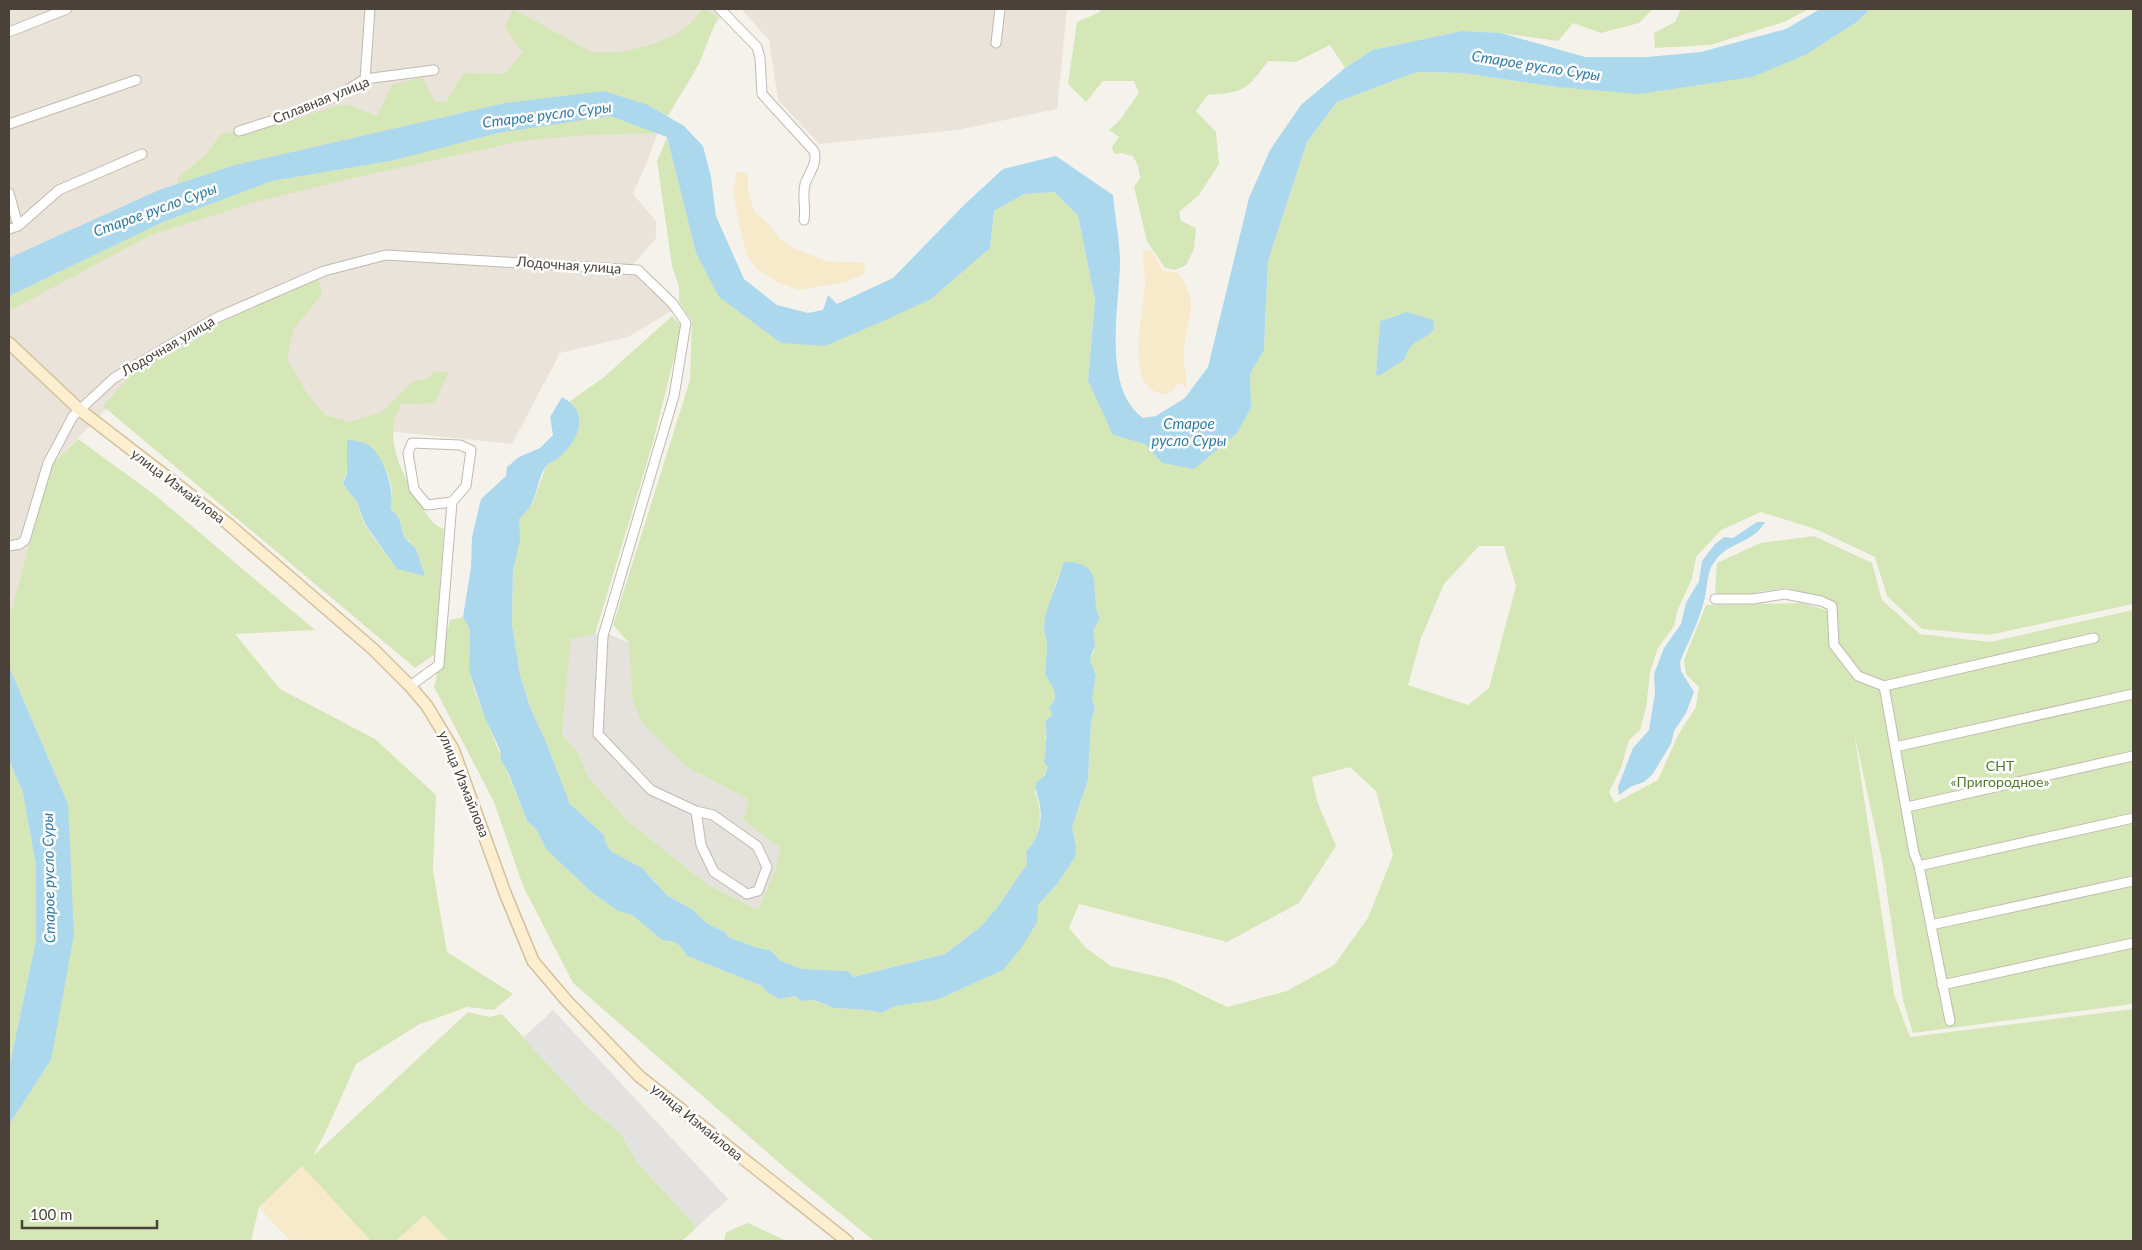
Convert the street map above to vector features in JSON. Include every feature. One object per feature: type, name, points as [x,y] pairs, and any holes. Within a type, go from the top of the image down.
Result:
[{"type":"main road","name":"улица Измайлова","points":[[9,343],[80,410],[228,523],[373,649],[410,686],[443,729],[453,749],[505,892],[533,961],[566,1000],[639,1076],[846,1241]]},
{"type":"street","points":[[9,32],[54,11],[67,9]]},
{"type":"street","points":[[365,79],[370,9]]},
{"type":"street","points":[[720,9],[757,47],[760,58],[762,94],[814,151],[816,157],[805,185],[803,198],[806,207],[804,220]]},
{"type":"street","points":[[996,43],[1000,9]]},
{"type":"street","name":"Сплавная улица","points":[[239,130],[290,115],[337,96],[365,79],[434,70]]},
{"type":"street","points":[[9,124],[136,80]]},
{"type":"street","points":[[9,229],[18,226],[59,190],[142,154]]},
{"type":"street","points":[[9,193],[18,226]]},
{"type":"street","name":"Лодочная улица","points":[[9,546],[20,544],[25,540],[48,463],[69,422],[114,378],[216,318],[333,268],[386,256],[638,270],[673,304],[686,323],[674,396],[603,636],[598,734],[651,790],[696,811],[712,815],[757,846],[766,867],[758,891],[747,894],[714,872],[701,845],[696,811]]},
{"type":"street","points":[[410,686],[421,680],[439,665],[452,502],[466,486],[470,450],[460,445],[412,443],[408,453],[414,489],[427,505],[452,502]]},
{"type":"street","points":[[1715,599],[1753,599],[1785,594],[1827,603],[1832,606],[1834,645],[1858,676],[1884,686],[2094,638]]},
{"type":"street","points":[[1884,686],[1914,853],[1919,866],[1950,1021]]},
{"type":"street","points":[[1895,748],[2133,694]]},
{"type":"street","points":[[1906,807],[2133,756]]},
{"type":"street","points":[[1919,866],[2133,818]]},
{"type":"street","points":[[1931,925],[2133,880]]},
{"type":"street","points":[[1942,985],[2133,942]]},
{"type":"shaded area","points":[[9,9],[728,9],[683,63],[649,157],[633,194],[656,221],[656,238],[631,267],[673,310],[628,337],[560,353],[512,444],[318,424],[128,388],[51,465],[9,653]]},
{"type":"shaded area","points":[[741,9],[1067,9],[1057,109],[957,130],[819,144],[778,100],[769,40]]},
{"type":"shaded area","points":[[595,634],[611,635],[629,643],[632,698],[687,767],[749,800],[743,820],[780,848],[775,871],[758,910],[710,886],[630,823],[589,778],[577,751],[562,735],[571,638]]},
{"type":"shaded area","points":[[553,1010],[728,1199],[697,1227],[637,1162],[621,1133],[586,1105],[523,1038]]},
{"type":"green space","points":[[513,9],[590,51],[601,52],[625,51],[660,41],[684,29],[703,9],[718,16],[699,64],[668,116],[648,105],[505,103],[235,165],[177,184],[178,177],[205,156],[221,134],[288,122],[335,106],[350,105],[377,116],[392,85],[422,77],[435,102],[446,102],[463,73],[504,74],[523,53],[505,27]]},
{"type":"green space","points":[[1100,9],[1653,9],[1639,23],[1601,33],[1573,23],[1558,41],[1501,33],[1462,31],[1372,50],[1345,68],[1330,45],[1296,62],[1268,61],[1250,84],[1238,91],[1208,95],[1196,111],[1216,132],[1219,164],[1199,195],[1179,212],[1181,221],[1196,228],[1194,249],[1186,265],[1175,270],[1165,268],[1147,241],[1134,187],[1140,178],[1138,166],[1133,156],[1121,153],[1114,154],[1112,147],[1119,137],[1109,130],[1119,121],[1139,93],[1134,81],[1103,81],[1086,102],[1068,84],[1077,22],[1100,12]]},
{"type":"green space","points":[[1681,9],[1809,9],[1784,22],[1710,45],[1655,48],[1654,33],[1675,22]]},
{"type":"green space","name":"СНТ «Пригородное»","points":[[1870,9],[2133,9],[2133,604],[1989,635],[1922,629],[1887,596],[1875,557],[1818,530],[1761,512],[1721,530],[1696,557],[1692,579],[1678,609],[1674,626],[1658,648],[1650,672],[1646,708],[1640,730],[1629,740],[1621,768],[1609,792],[1615,803],[1658,780],[1678,735],[1696,707],[1699,687],[1686,674],[1684,660],[1706,605],[1803,603],[1829,611],[1836,643],[1834,602],[1787,588],[1759,592],[1742,597],[1719,597],[1715,591],[1717,563],[1760,543],[1814,536],[1872,563],[1882,600],[1920,634],[1990,642],[2133,610],[2133,1004],[1913,1033],[1903,1000],[1882,860],[1854,732],[1894,994],[1910,1037],[2133,1009],[2133,1241],[874,1241],[792,1174],[573,983],[523,886],[494,802],[434,687],[450,620],[463,617],[470,630],[469,671],[475,692],[527,821],[536,829],[546,849],[590,891],[618,911],[632,915],[662,940],[674,942],[680,946],[687,956],[762,986],[768,993],[779,999],[795,996],[801,1001],[813,1000],[834,1008],[882,1013],[895,1006],[937,1000],[1003,970],[1037,913],[1038,905],[1058,883],[1075,857],[1072,827],[1088,780],[1091,722],[1095,708],[1092,699],[1096,676],[1090,659],[1094,651],[1093,631],[1100,618],[1093,601],[1095,589],[1064,563],[1055,585],[1044,630],[1047,644],[1045,674],[1054,690],[1055,699],[1049,708],[1052,715],[1045,737],[1048,747],[1045,755],[1048,767],[1035,792],[1040,816],[1038,831],[1026,851],[1027,864],[996,909],[980,927],[945,954],[853,977],[848,971],[802,969],[781,961],[770,950],[758,948],[728,937],[725,932],[708,924],[692,909],[668,896],[648,874],[612,852],[606,844],[604,835],[570,804],[530,707],[520,675],[512,624],[513,570],[519,519],[533,503],[546,466],[569,446],[574,408],[570,401],[603,378],[672,316],[682,327],[652,446],[595,634],[571,639],[562,735],[577,751],[589,778],[630,823],[710,886],[758,910],[775,871],[780,848],[743,820],[749,800],[687,767],[642,723],[632,698],[629,643],[613,625],[690,380],[692,321],[679,302],[679,287],[672,266],[657,161],[667,137],[696,253],[781,343],[990,248],[994,211],[1024,194],[1054,192],[1078,216],[1095,300],[1088,381],[1113,435],[1145,444],[1162,463],[1237,433],[1251,408],[1250,374],[1264,350],[1268,261],[1307,142],[1337,102],[1417,72],[1462,73],[1557,87],[1805,54],[1857,22]],"holes":[[[1400,314],[1433,320],[1407,349],[1405,359],[1381,375],[1376,375],[1380,321]],[[1479,546],[1504,546],[1516,586],[1489,688],[1468,705],[1408,685],[1421,638],[1444,584]],[[1350,767],[1376,791],[1393,855],[1368,918],[1334,965],[1287,991],[1227,1007],[1169,979],[1111,966],[1086,948],[1069,928],[1079,904],[1227,942],[1299,903],[1336,846],[1317,801],[1312,777]]]},
{"type":"green space","points":[[610,116],[661,133],[585,135],[521,141],[251,203],[149,236],[9,311],[9,296],[163,222],[272,181],[395,160],[498,133]]},
{"type":"green space","points":[[319,279],[322,294],[293,330],[287,359],[308,395],[325,415],[350,422],[380,413],[414,381],[428,378],[435,371],[448,373],[435,403],[402,404],[393,428],[396,454],[406,479],[429,518],[444,529],[435,654],[415,668],[103,406],[135,370],[230,318]],"holes":[[[355,441],[364,444],[372,450],[385,468],[392,489],[391,509],[399,518],[404,537],[410,542],[422,566],[391,561],[364,524],[357,502],[343,484]]]},
{"type":"green space","points":[[78,439],[155,495],[315,630],[235,634],[280,689],[375,739],[436,795],[433,871],[447,952],[513,994],[494,1010],[467,1007],[418,1025],[356,1064],[313,1156],[468,1012],[489,1017],[502,1014],[586,1105],[621,1133],[637,1162],[697,1227],[682,1241],[291,1241],[259,1207],[251,1241],[9,1241],[9,1125],[51,1060],[68,804],[9,666],[9,619],[51,465]]},
{"type":"green space","points":[[9,760],[23,793],[36,866],[36,940],[9,1068]]},
{"type":"green space","points":[[748,1223],[787,1241],[724,1241],[726,1232]]},
{"type":"sand","points":[[737,171],[747,174],[749,194],[755,213],[768,224],[780,239],[793,248],[826,261],[864,263],[866,273],[845,282],[799,290],[777,282],[757,269],[747,255],[739,224],[733,191]]},
{"type":"sand","points":[[1143,250],[1151,250],[1163,271],[1178,273],[1185,284],[1191,302],[1184,354],[1186,388],[1182,384],[1177,384],[1173,391],[1168,394],[1150,389],[1143,378],[1139,364],[1139,330],[1145,285]]},
{"type":"sand","points":[[302,1166],[371,1241],[291,1241],[259,1207]]},
{"type":"sand","points":[[424,1215],[449,1241],[396,1241]]},
{"type":"water","name":"Старое русло Суры","points":[[1820,9],[1870,9],[1857,22],[1805,55],[1752,77],[1639,94],[1557,87],[1462,73],[1417,72],[1337,102],[1307,142],[1268,261],[1264,350],[1250,374],[1251,408],[1237,433],[1194,469],[1162,463],[1145,444],[1113,435],[1088,381],[1095,300],[1078,216],[1054,192],[1024,194],[994,211],[990,248],[931,299],[825,346],[781,343],[719,297],[696,253],[667,137],[610,116],[498,133],[395,160],[272,181],[163,222],[9,296],[9,258],[159,190],[235,165],[505,103],[604,91],[648,105],[684,126],[703,146],[711,177],[716,216],[744,279],[777,305],[808,313],[823,310],[828,295],[837,304],[893,278],[965,204],[1003,169],[1056,156],[1113,195],[1120,255],[1116,324],[1117,368],[1122,388],[1130,405],[1143,418],[1156,416],[1185,398],[1208,367],[1249,198],[1270,150],[1301,105],[1345,68],[1372,50],[1462,31],[1501,33],[1585,57],[1647,57],[1701,52],[1786,29]]},
{"type":"water","points":[[1407,312],[1433,320],[1434,329],[1410,347],[1405,359],[1381,375],[1376,375],[1380,321]]},
{"type":"water","points":[[562,397],[577,411],[579,428],[571,444],[544,469],[532,504],[519,519],[520,540],[513,570],[512,624],[520,675],[530,707],[570,804],[604,835],[606,844],[612,852],[642,868],[668,896],[692,909],[708,924],[725,932],[728,937],[758,948],[770,950],[781,961],[802,969],[848,971],[853,977],[945,954],[980,927],[996,909],[1027,864],[1026,851],[1033,842],[1040,825],[1041,813],[1036,783],[1044,776],[1048,767],[1044,762],[1046,720],[1052,715],[1049,708],[1055,699],[1054,690],[1045,674],[1047,644],[1044,630],[1045,616],[1064,562],[1078,563],[1087,567],[1092,573],[1095,599],[1100,618],[1093,631],[1095,645],[1090,659],[1096,676],[1092,699],[1095,708],[1091,722],[1088,780],[1072,827],[1076,848],[1075,857],[1058,883],[1038,905],[1037,922],[1022,947],[1003,970],[937,1000],[895,1006],[882,1013],[834,1008],[814,1000],[801,1001],[795,996],[779,999],[768,993],[762,986],[687,956],[680,946],[674,942],[662,940],[632,915],[618,911],[590,891],[546,849],[536,829],[527,821],[508,772],[501,760],[500,750],[485,718],[469,671],[470,630],[463,617],[471,567],[472,537],[481,499],[506,476],[507,467],[519,457],[540,448],[553,435],[550,417]]},
{"type":"water","points":[[347,439],[367,444],[373,449],[383,464],[390,483],[391,509],[399,518],[404,537],[416,549],[425,576],[397,569],[365,524],[357,502],[343,484],[347,473]]},
{"type":"water","points":[[1757,522],[1765,522],[1748,539],[1720,555],[1710,570],[1702,609],[1680,662],[1681,671],[1694,692],[1686,713],[1674,731],[1671,744],[1652,775],[1644,782],[1632,786],[1619,795],[1618,787],[1633,748],[1649,730],[1655,693],[1654,674],[1664,648],[1681,624],[1686,603],[1699,581],[1702,561],[1715,544],[1724,537],[1733,538]]},
{"type":"water","name":"Старое русло Суры","points":[[9,666],[68,804],[74,935],[51,1060],[9,1125],[9,1068],[36,940],[36,866],[23,793],[9,760]]}]
